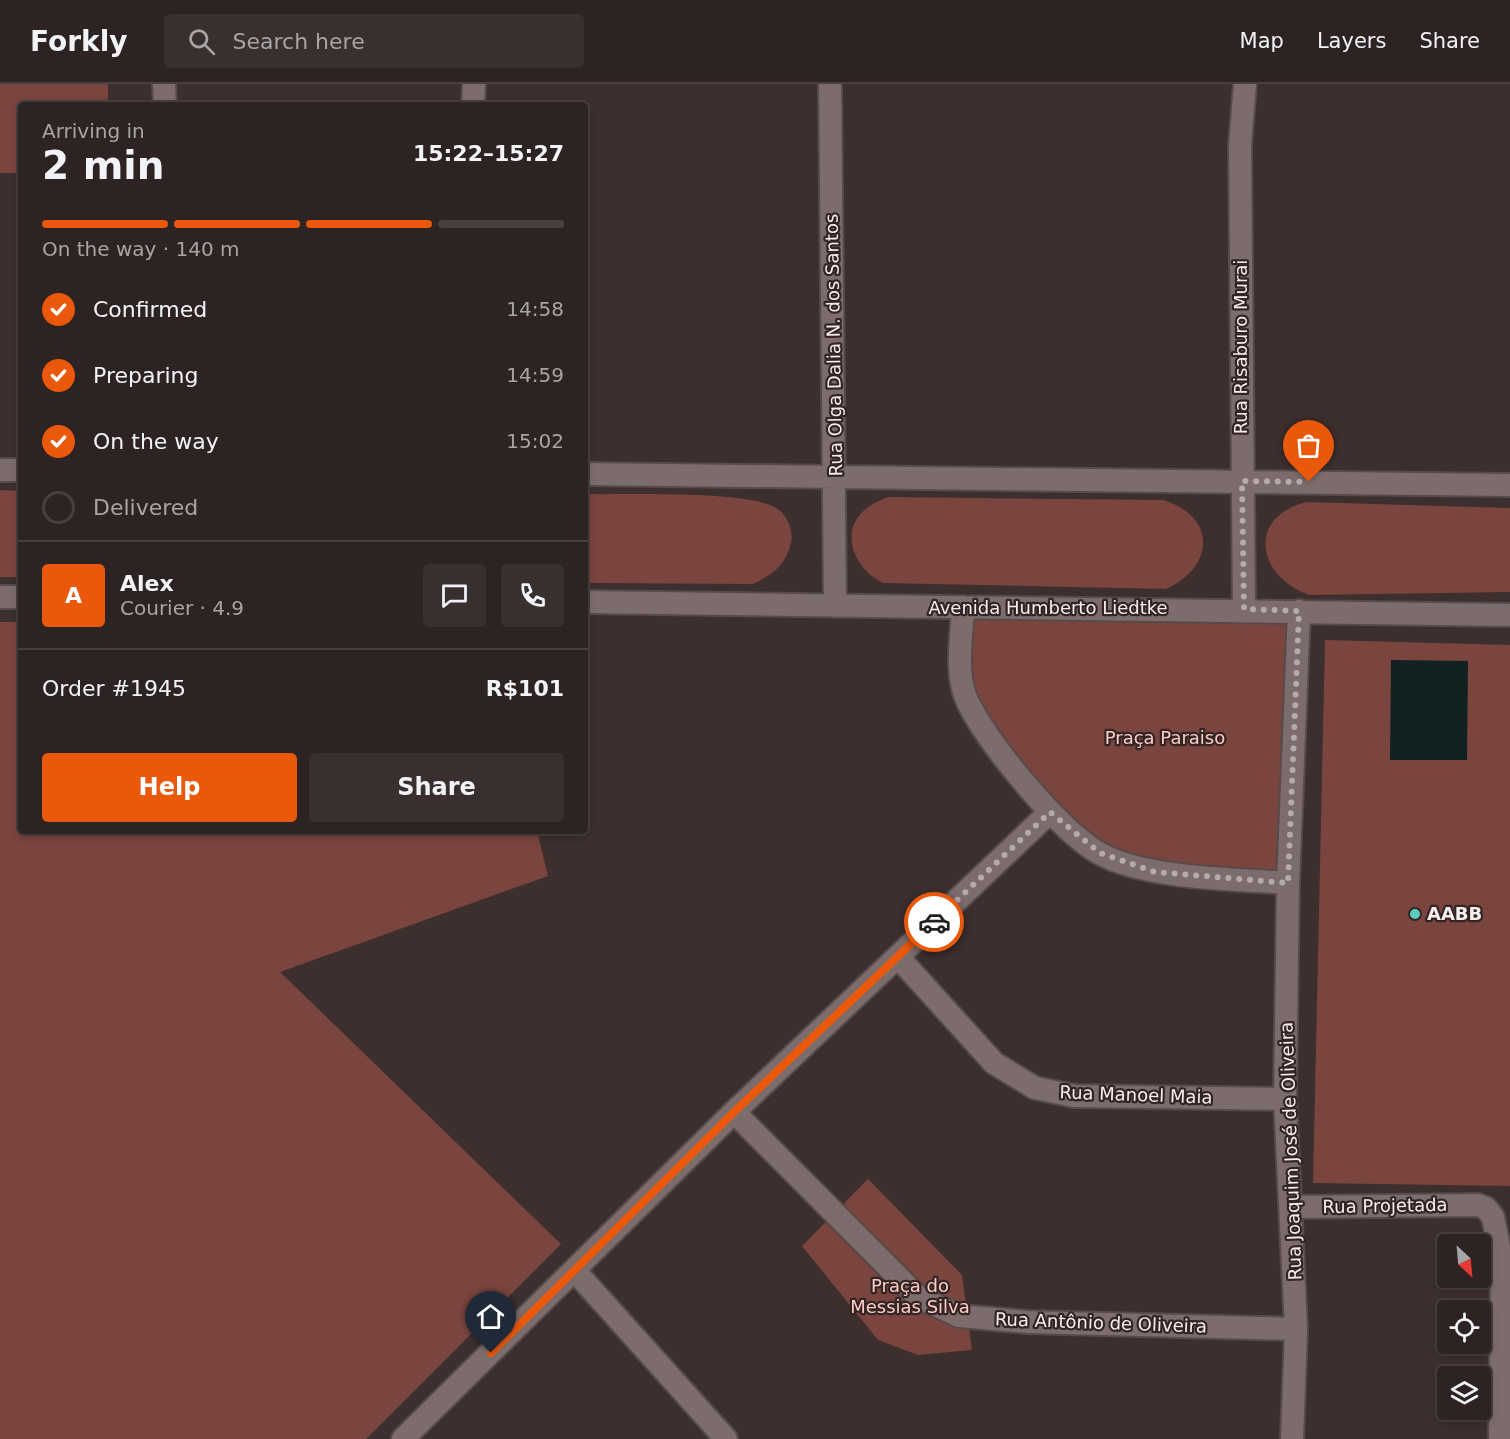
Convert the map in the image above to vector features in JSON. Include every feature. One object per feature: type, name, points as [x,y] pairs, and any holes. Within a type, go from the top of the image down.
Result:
[{"type":"street","points":[[164,84],[165,102]]},
{"type":"street","points":[[474,84],[474,102]]},
{"type":"street","name":"Rua Olga Dalia N. dos Santos","points":[[830,84],[835,606]]},
{"type":"street","name":"Rua Risaburo Murai","points":[[1244,609],[1240,145],[1245,84]]},
{"type":"street","points":[[0,470],[18,470]]},
{"type":"street","points":[[588,474],[1510,485]]},
{"type":"street","points":[[0,597],[18,597]]},
{"type":"street","name":"Avenida Humberto Liedtke","points":[[588,602],[1244,609],[1510,615]]},
{"type":"street","points":[[963,607],[960,662],[965,697],[984,730],[1050,812],[1100,853],[1155,872],[1288,883]]},
{"type":"street","name":"Rua Joaquim José de Oliveira","points":[[1292,1439],[1296,1329],[1292,1207],[1285,1099],[1288,883],[1299,611]]},
{"type":"street","points":[[407,1438],[734,1112],[1050,812]]},
{"type":"street","name":"Rua Manoel Maia","points":[[898,957],[994,1063],[1035,1089],[1074,1096],[1285,1099]]},
{"type":"street","name":"Rua Antônio de Oliveira","points":[[734,1112],[918,1297],[959,1316],[1028,1322],[1296,1329]]},
{"type":"street","name":"Rua Projetada","points":[[1292,1207],[1478,1205],[1486,1208],[1493,1216],[1502,1262],[1500,1439]]},
{"type":"street","points":[[576,1271],[726,1439]]},
{"type":"green space","points":[[0,84],[108,84],[108,102],[18,102],[18,173],[0,173]]},
{"type":"green space","points":[[0,490],[18,491],[18,577],[0,577]]},
{"type":"green space","points":[[588,494],[713,496],[761,502],[776,508],[783,514],[790,528],[792,538],[789,551],[777,568],[753,584],[588,583]]},
{"type":"green space","points":[[888,497],[1163,500],[1181,508],[1201,529],[1203,542],[1201,555],[1194,568],[1182,580],[1166,589],[883,583],[864,569],[853,549],[851,538],[858,517],[869,506]]},
{"type":"green space","points":[[1306,502],[1510,508],[1510,592],[1309,595],[1291,586],[1278,575],[1269,561],[1266,547],[1267,533],[1274,521],[1287,510]]},
{"type":"green space","name":"Praça Paraiso","points":[[963,607],[1299,611],[1288,883],[1100,853],[1050,812],[965,697]]},
{"type":"green space","points":[[0,622],[18,622],[18,834],[538,834],[548,876],[280,972],[561,1244],[366,1439],[0,1439]]},
{"type":"green space","name":"AABB","points":[[1325,640],[1510,645],[1510,1186],[1313,1183]]},
{"type":"green space","name":"Praça do Messias Silva","points":[[868,1179],[962,1275],[972,1350],[918,1355],[878,1340],[802,1246]]},
{"type":"shaded area","points":[[1391,660],[1468,661],[1467,760],[1390,760]]},
{"type":"way so far","points":[[934,922],[1050,812],[1100,853],[1155,872],[1288,883],[1299,611],[1244,609],[1242,481],[1309,482]]},
{"type":"place","name":"AABB","points":[[1415,914]]},
{"type":"route","points":[[491,1353],[734,1112],[934,922]]}]
